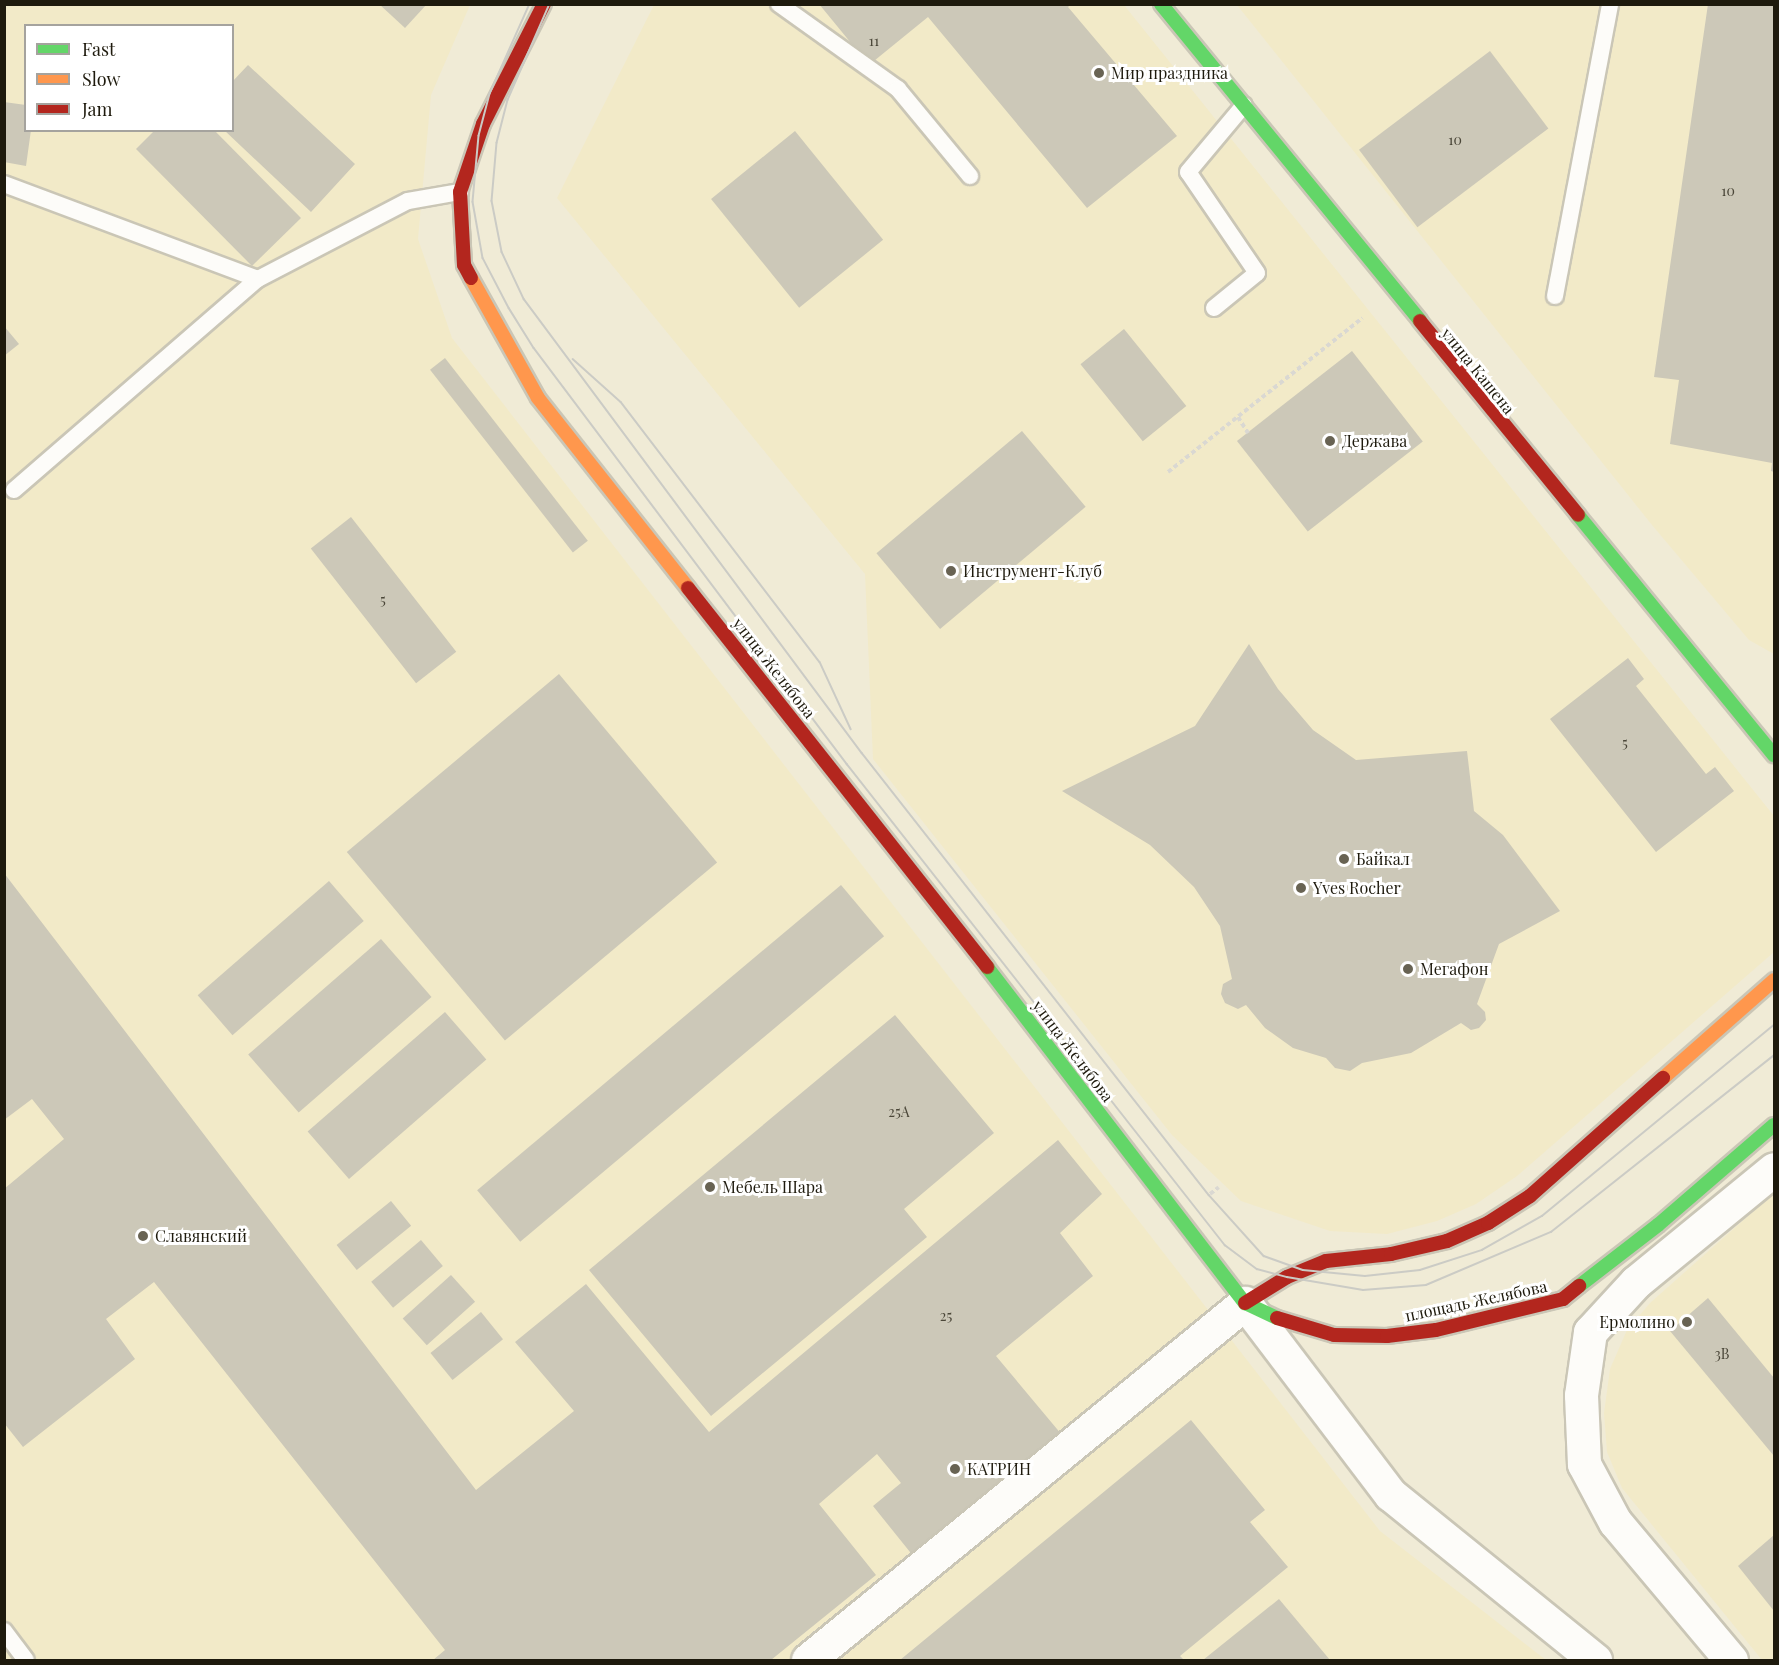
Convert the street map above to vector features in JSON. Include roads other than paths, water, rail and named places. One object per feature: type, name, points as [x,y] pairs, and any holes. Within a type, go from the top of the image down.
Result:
[{"type":"street","name":"улица Желябова","points":[[544,4],[509,67],[483,123],[460,192],[464,265],[497,331],[538,398],[922,882],[1245,1303]]},
{"type":"street","name":"улица Кашена","points":[[1161,4],[1437,347],[1774,755]]},
{"type":"street","points":[[808,1660],[1245,1303],[1287,1277],[1326,1262],[1391,1254],[1447,1241],[1488,1222],[1530,1196],[1774,980]]},
{"type":"street","name":"площадь Желябова","points":[[1245,1303],[1293,1326],[1334,1335],[1387,1336],[1436,1330],[1563,1299],[1658,1225],[1774,1125]]},
{"type":"street","points":[[1731,1660],[1615,1522],[1584,1464],[1581,1395],[1590,1332],[1636,1282],[1774,1169]]},
{"type":"street","points":[[1563,1299],[1590,1332]]},
{"type":"street","points":[[1245,1303],[1390,1494],[1595,1660]]},
{"type":"lane","points":[[779,4],[898,88],[970,176]]},
{"type":"lane","points":[[1555,296],[1610,4]]},
{"type":"lane","points":[[1214,308],[1257,273],[1188,172],[1244,105]]},
{"type":"lane","points":[[4,184],[258,279]]},
{"type":"lane","points":[[14,490],[258,279],[408,201],[460,192]]},
{"type":"lane","points":[[4,1631],[26,1660]]},
{"type":"tram line","points":[[530,4],[490,94],[479,136],[473,202],[483,258],[509,308],[534,348],[847,764],[1225,1245],[1257,1269],[1287,1277],[1363,1290],[1426,1285],[1551,1232],[1774,1055]]},
{"type":"tram line","points":[[550,4],[508,100],[497,143],[492,201],[502,252],[524,299],[862,753],[1209,1195],[1264,1256],[1303,1270],[1365,1276],[1420,1270],[1482,1250],[1542,1216],[1774,1025]]},
{"type":"tram line","points":[[573,359],[621,402],[820,662],[851,729]]},
{"type":"place","name":"Мир праздника","points":[[1099,73]]},
{"type":"place","name":"Держава","points":[[1330,441]]},
{"type":"place","name":"Инструмент-Клуб","points":[[951,571]]},
{"type":"place","name":"Байкал","points":[[1344,859]]},
{"type":"place","name":"Yves Rocher","points":[[1301,888]]},
{"type":"place","name":"Мегафон","points":[[1408,969]]},
{"type":"place","name":"Мебель Шара","points":[[710,1187]]},
{"type":"place","name":"Славянский","points":[[143,1236]]},
{"type":"place","name":"Ермолино","points":[[1687,1322]]},
{"type":"place","name":"КАТРИН","points":[[955,1469]]}]
